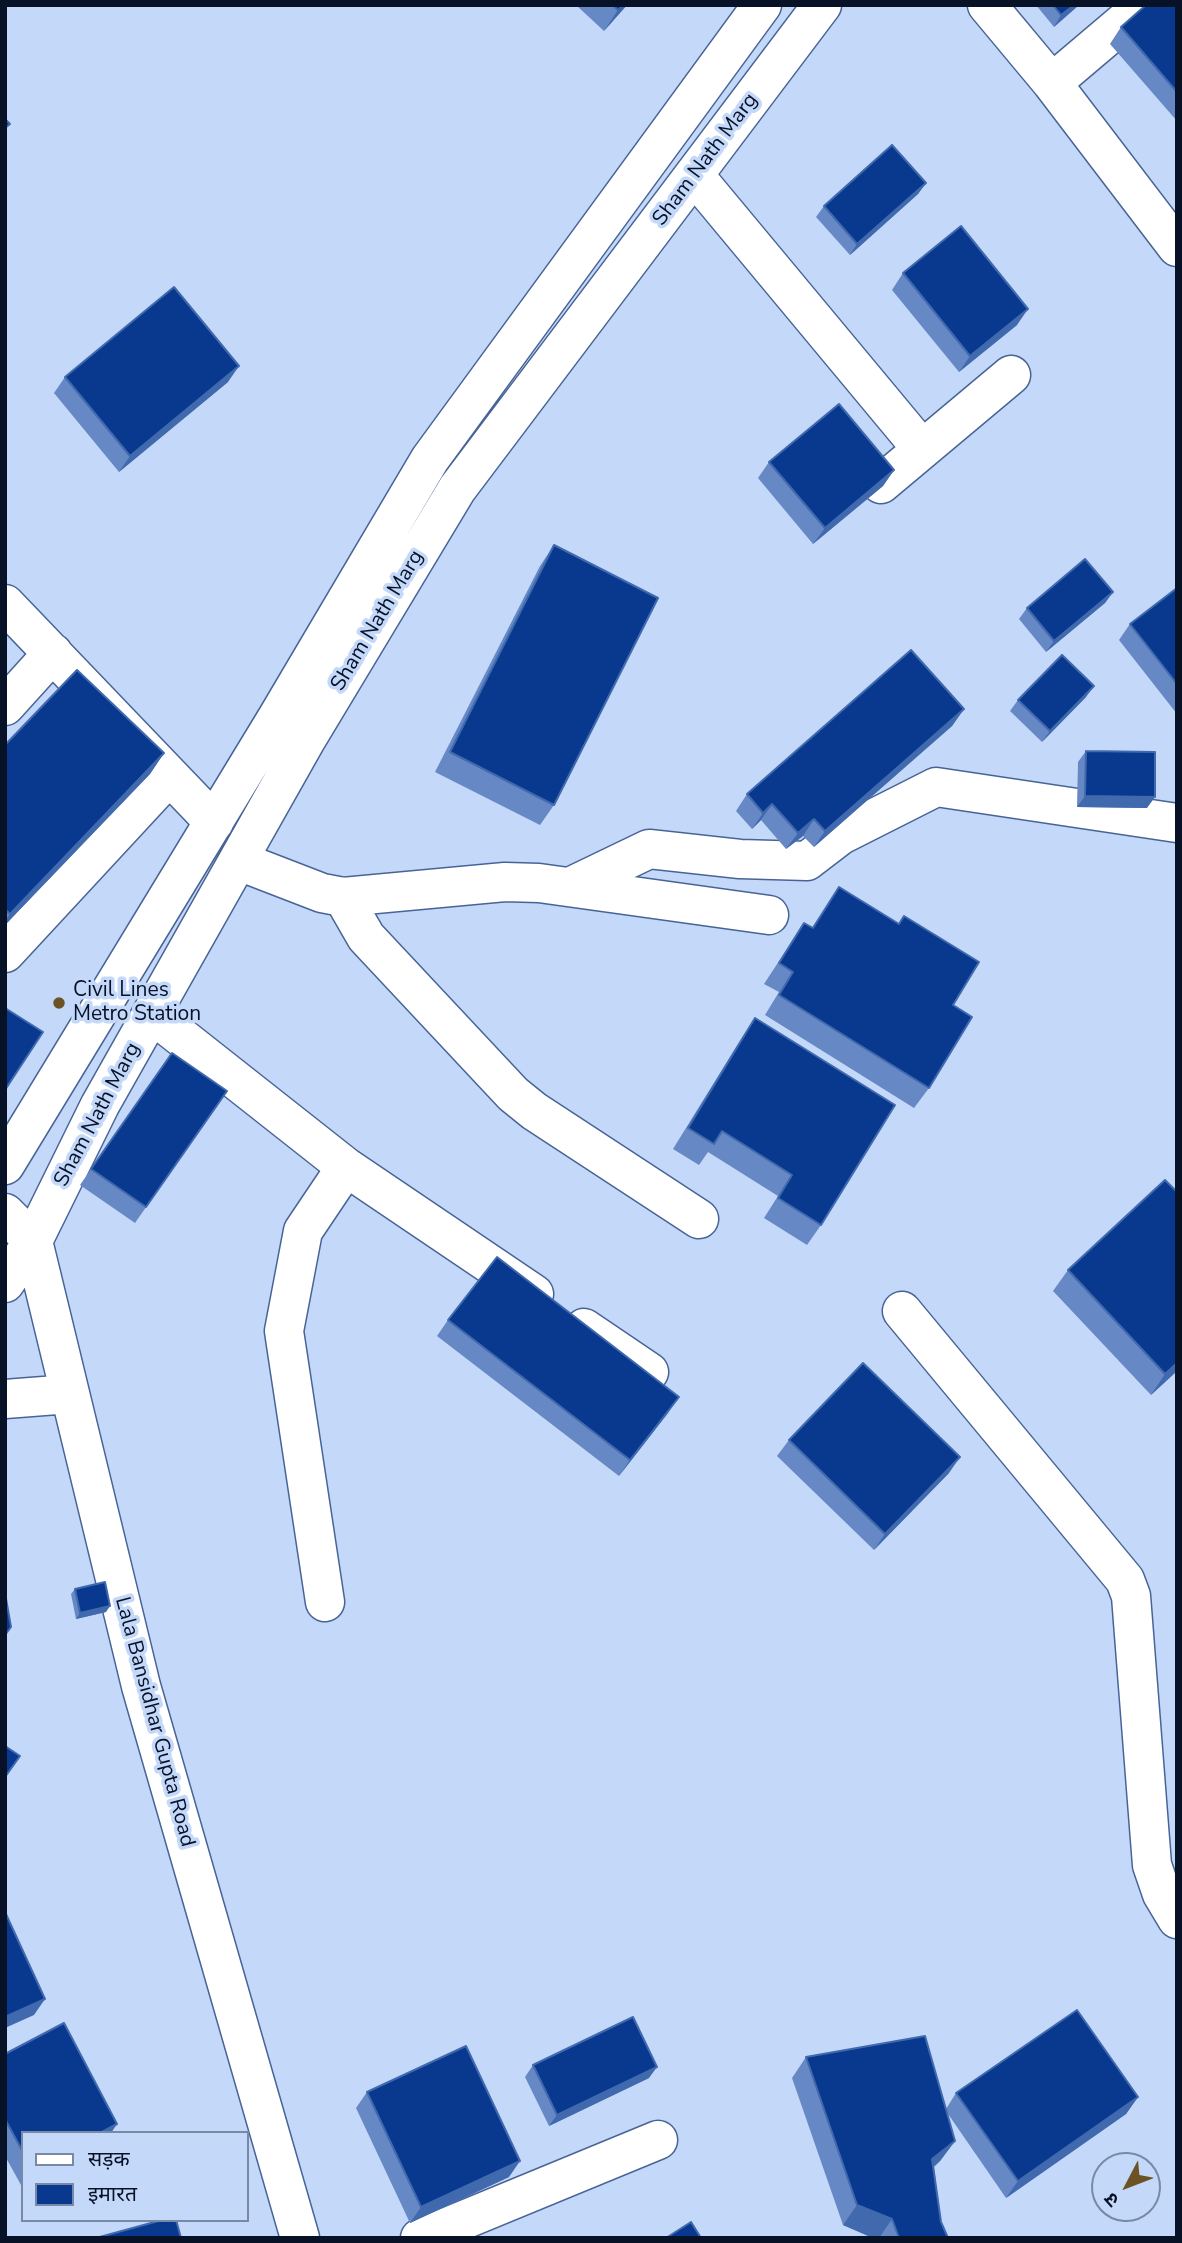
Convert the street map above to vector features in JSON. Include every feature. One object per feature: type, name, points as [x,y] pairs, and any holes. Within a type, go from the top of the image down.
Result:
[{"type":"street","name":"Sham Nath Marg","points":[[5,1165],[214,822],[430,459],[762,5]]},
{"type":"street","name":"Sham Nath Marg","points":[[5,1283],[33,1241],[100,1105],[306,740],[457,489],[822,5]]},
{"type":"street","points":[[987,5],[1052,83],[1177,247]]},
{"type":"street","points":[[1052,83],[1144,5]]},
{"type":"street","points":[[694,175],[922,449]]},
{"type":"street","points":[[881,484],[1011,375]]},
{"type":"street","points":[[5,604],[214,822]]},
{"type":"street","points":[[5,706],[53,653]]},
{"type":"street","points":[[5,953],[169,776]]},
{"type":"street","points":[[572,886],[649,849],[740,859],[807,861],[841,835],[936,787],[1177,824]]},
{"type":"street","points":[[239,860],[323,893],[343,897],[505,882],[572,886],[769,915]]},
{"type":"street","points":[[343,897],[366,937],[513,1094],[534,1111],[699,1219]]},
{"type":"street","points":[[152,1014],[346,1167],[649,1372]]},
{"type":"street","points":[[325,1602],[284,1331],[303,1231],[346,1167]]},
{"type":"street","points":[[5,1213],[33,1241]]},
{"type":"street","name":"Lala Bansidhar Gupta Road","points":[[33,1241],[141,1686],[300,2238]]},
{"type":"street","points":[[902,1311],[1125,1580],[1131,1596],[1152,1866],[1162,1894],[1177,1919]]},
{"type":"street","points":[[5,1399],[71,1394]]},
{"type":"street","points":[[420,2238],[659,2140]]},
{"type":"building","points":[[1053,5],[1074,5],[1061,15]]},
{"type":"building","points":[[1146,5],[1177,5],[1177,92],[1121,27]]},
{"type":"building","points":[[892,145],[926,183],[857,244],[824,206]]},
{"type":"building","points":[[961,226],[1028,309],[970,356],[903,273]]},
{"type":"building","points":[[174,287],[239,366],[130,456],[65,377]]},
{"type":"building","points":[[839,404],[894,470],[825,528],[769,462]]},
{"type":"building","points":[[554,545],[658,598],[554,805],[450,752]]},
{"type":"building","points":[[1085,559],[1113,592],[1054,641],[1027,608]]},
{"type":"building","points":[[1177,588],[1177,684],[1130,624]]},
{"type":"building","points":[[911,650],[964,709],[825,831],[814,819],[798,833],[772,804],[763,813],[747,794]]},
{"type":"building","points":[[1062,655],[1094,686],[1050,731],[1018,700]]},
{"type":"building","points":[[77,670],[164,753],[10,914],[5,909],[5,745]]},
{"type":"building","points":[[1086,751],[1155,752],[1155,797],[1085,796]]},
{"type":"building","points":[[839,887],[899,924],[904,916],[979,962],[953,1005],[972,1017],[929,1088],[779,995],[793,972],[779,963],[804,923],[813,928]]},
{"type":"building","points":[[5,1008],[43,1032],[5,1090]]},
{"type":"building","points":[[755,1018],[895,1105],[821,1225],[778,1198],[792,1175],[722,1131],[714,1144],[688,1128]]},
{"type":"building","points":[[172,1053],[227,1091],[146,1207],[91,1169]]},
{"type":"building","points":[[1165,1180],[1177,1192],[1177,1363],[1165,1374],[1068,1270]]},
{"type":"building","points":[[497,1257],[679,1397],[630,1460],[448,1320]]},
{"type":"building","points":[[863,1363],[960,1457],[885,1534],[789,1440]]},
{"type":"building","points":[[105,1582],[110,1606],[80,1613],[75,1589]]},
{"type":"building","points":[[5,1593],[11,1627],[5,1635]]},
{"type":"building","points":[[5,1746],[20,1756],[5,1777]]},
{"type":"building","points":[[5,1912],[45,1999],[5,2017]]},
{"type":"building","points":[[1077,2010],[1138,2097],[1018,2181],[956,2093]]},
{"type":"building","points":[[633,2017],[657,2067],[557,2115],[533,2065]]},
{"type":"building","points":[[64,2023],[117,2124],[104,2131],[21,2131],[21,2148],[5,2119],[5,2054]]},
{"type":"building","points":[[925,2036],[955,2141],[932,2159],[941,2222],[948,2238],[899,2238],[892,2219],[857,2205],[806,2057]]},
{"type":"building","points":[[466,2046],[520,2161],[421,2207],[367,2092]]},
{"type":"building","points":[[155,2222],[177,2222],[181,2238],[96,2238]]},
{"type":"building","points":[[691,2222],[701,2238],[666,2238]]},
{"type":"place","name":"Civil Lines Metro Station","points":[[59,1003]]}]
